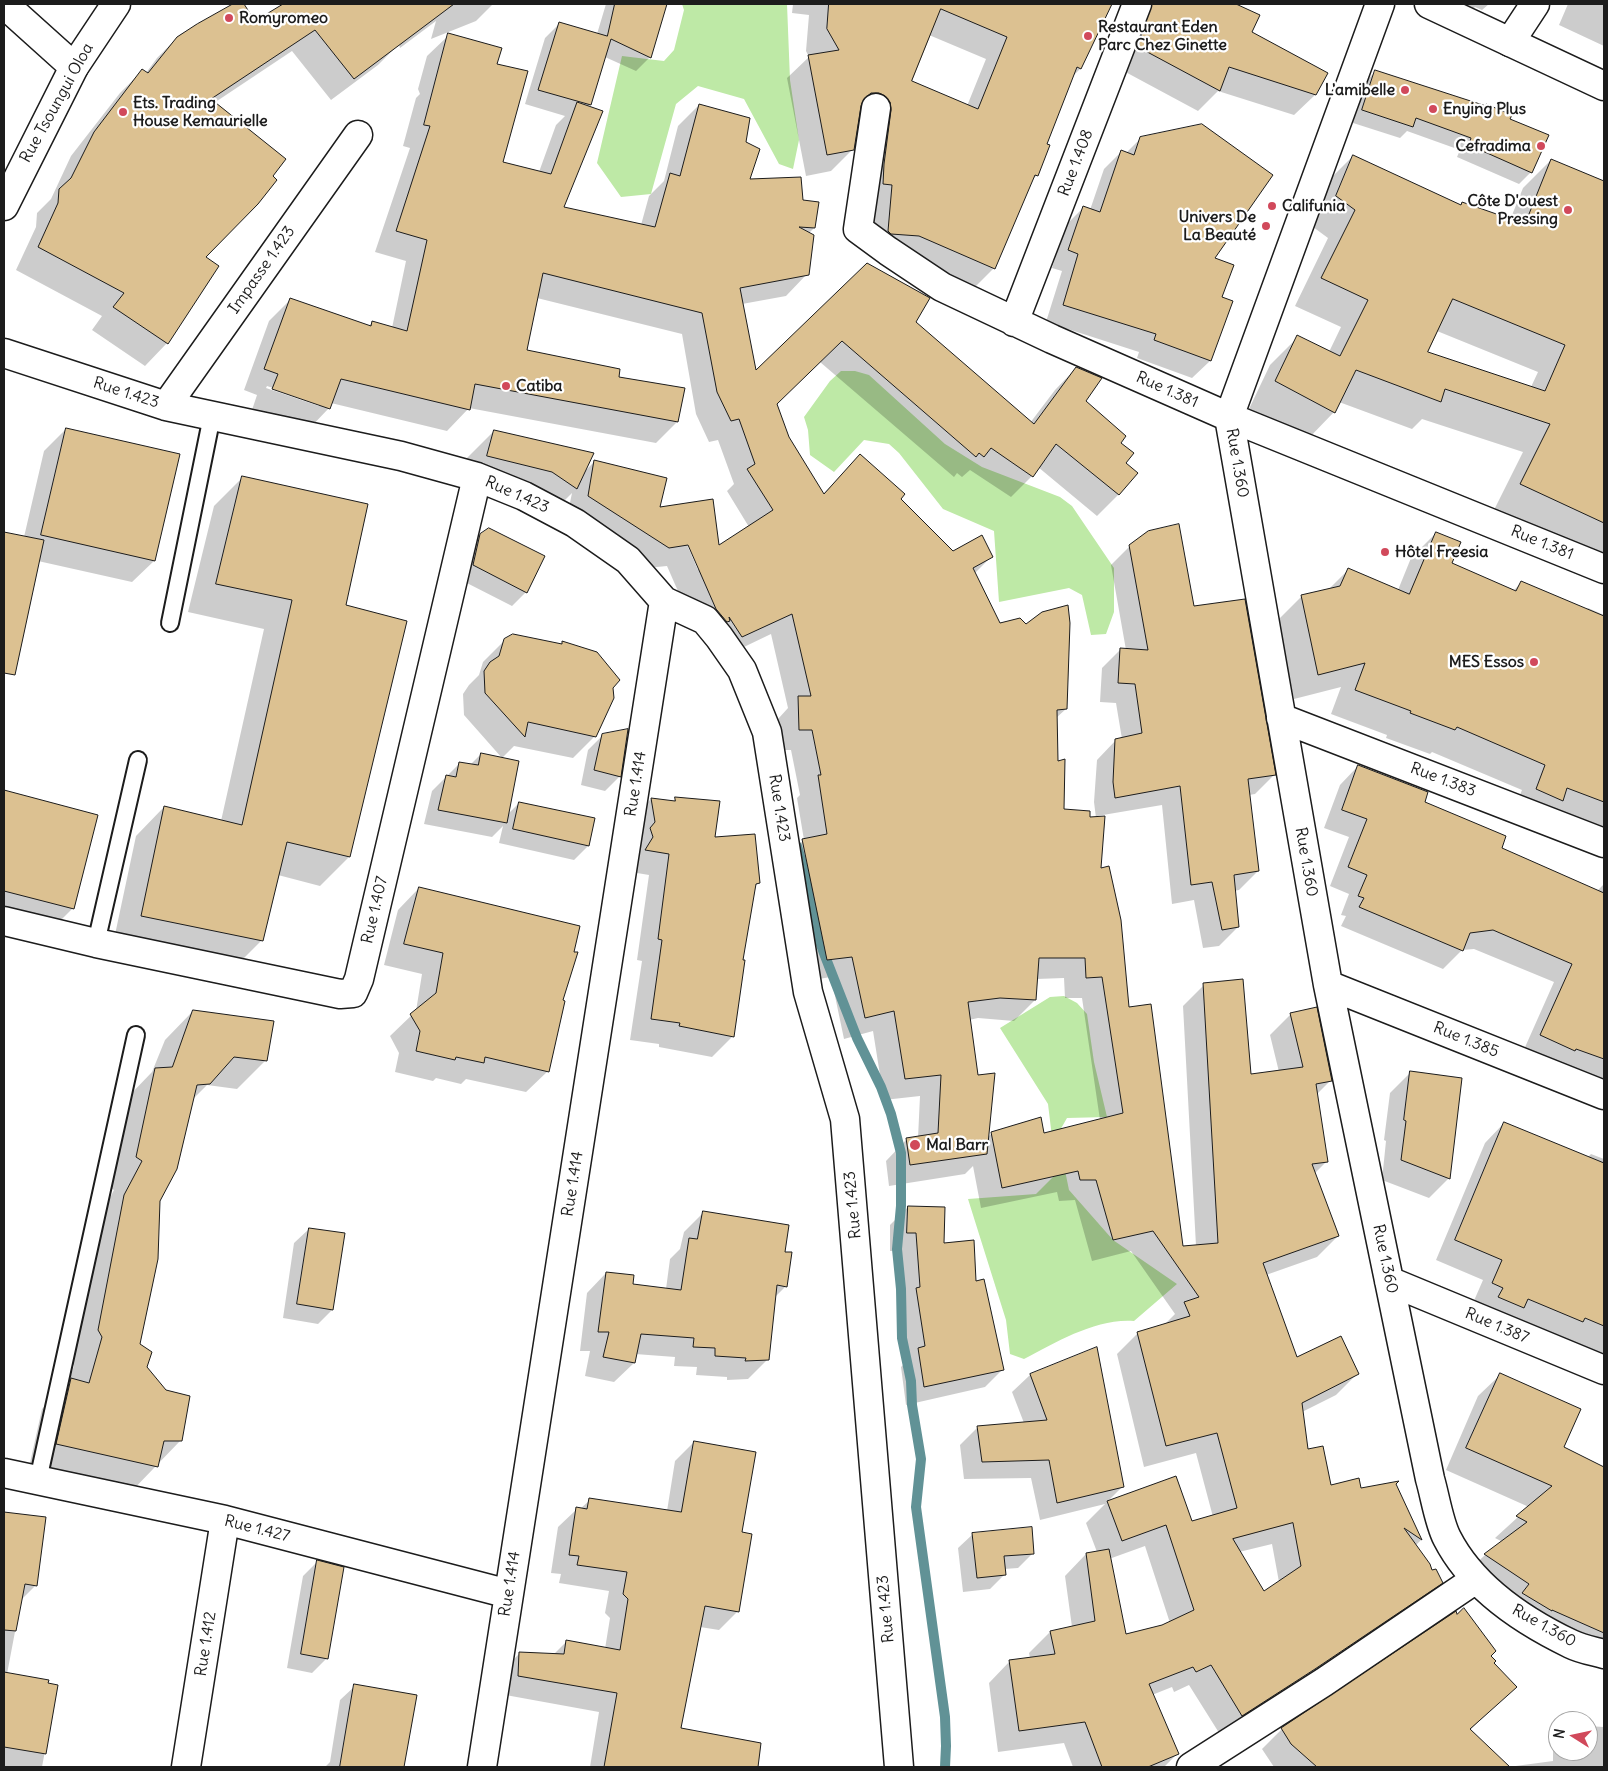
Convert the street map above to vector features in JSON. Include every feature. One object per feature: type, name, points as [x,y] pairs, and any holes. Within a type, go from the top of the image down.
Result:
[{"type":"street","points":[[4,4],[74,67]]},
{"type":"street","name":"Rue Tsoungui Oloa","points":[[4,206],[74,67],[116,4]]},
{"type":"street","name":"Rue 1.408","points":[[1014,322],[1137,4]]},
{"type":"street","name":"Rue 1.360","points":[[1380,4],[1229,416],[1328,986],[1430,1479],[1446,1537],[1460,1560],[1476,1579],[1500,1601],[1572,1645],[1604,1654]]},
{"type":"street","points":[[1429,4],[1604,86]]},
{"type":"street","points":[[1510,42],[1535,4]]},
{"type":"street","name":"Rue 1.381","points":[[876,108],[858,229],[942,287],[1014,322],[1229,416],[1604,569]]},
{"type":"street","name":"Impasse 1.423","points":[[166,406],[358,135]]},
{"type":"street","name":"Rue 1.423","points":[[4,353],[166,406],[401,456],[477,477],[524,496],[575,523],[628,560],[664,601],[705,620],[742,670],[767,732],[808,992],[845,1119],[899,1767]]},
{"type":"street","name":"Rue 1.407","points":[[4,921],[96,943],[340,994],[352,993],[359,978],[477,477]]},
{"type":"street","name":"Rue 1.414","points":[[482,1767],[664,601]]},
{"type":"street","name":"Rue 1.383","points":[[1281,718],[1604,843]]},
{"type":"street","name":"Rue 1.385","points":[[1328,986],[1604,1095]]},
{"type":"street","name":"Rue 1.387","points":[[1389,1281],[1604,1370]]},
{"type":"street","name":"Rue 1.427","points":[[4,1473],[226,1520],[509,1594]]},
{"type":"street","name":"Rue 1.412","points":[[186,1767],[226,1520]]},
{"type":"street","points":[[1191,1767],[1324,1682],[1476,1579]]},
{"type":"lane","points":[[170,623],[212,416]]},
{"type":"lane","points":[[96,943],[138,760]]},
{"type":"lane","points":[[38,1480],[136,1035]]},
{"type":"green space","points":[[682,4],[787,4],[790,80],[799,140],[793,169],[779,164],[744,99],[698,86],[676,104],[651,194],[621,197],[597,163],[622,56],[664,61],[674,50],[684,10]]},
{"type":"green space","points":[[841,371],[855,371],[869,375],[945,444],[982,467],[1060,497],[1072,506],[1114,568],[1114,612],[1106,634],[1091,635],[1082,595],[1069,588],[999,602],[994,531],[943,509],[899,453],[889,444],[864,440],[834,472],[810,455],[808,430],[804,417],[830,381]]},
{"type":"green space","points":[[1064,996],[1077,1003],[1087,1014],[1094,1062],[1107,1117],[1067,1118],[1059,1132],[1069,1190],[1113,1240],[1177,1284],[1134,1321],[1105,1323],[1091,1327],[1077,1332],[1024,1359],[1010,1354],[1006,1320],[968,1199],[1036,1194],[1054,1176],[1055,1162],[1048,1104],[1000,1028],[1050,997]]},
{"type":"building","points":[[233,4],[244,4],[255,21],[283,4],[454,4],[354,79],[315,30],[211,99],[286,159],[273,176],[277,180],[258,204],[206,257],[219,266],[168,344],[113,307],[124,293],[38,247],[58,203],[59,189],[71,178],[94,132],[142,69],[148,73],[177,37]]},
{"type":"building","points":[[615,4],[667,4],[651,58],[611,39],[591,105],[538,90],[559,22],[607,36]]},
{"type":"building","points":[[829,4],[1112,4],[1081,69],[1077,67],[1047,144],[1050,145],[1038,176],[1035,175],[995,269],[919,236],[891,234],[888,231],[892,185],[883,184],[891,110],[890,102],[885,96],[879,93],[871,93],[864,99],[861,106],[854,150],[827,155],[808,55],[839,50],[827,29]],"holes":[[[941,9],[1007,37],[978,109],[912,81]]]},
{"type":"building","points":[[1152,4],[1236,4],[1260,15],[1252,32],[1328,73],[1316,95],[1229,67],[1220,91],[1138,47]]},
{"type":"building","points":[[448,33],[502,48],[497,64],[528,71],[503,162],[551,174],[577,102],[603,111],[564,207],[655,227],[670,173],[680,176],[699,104],[750,118],[746,142],[760,149],[750,179],[801,177],[803,200],[819,202],[815,228],[799,227],[814,235],[809,275],[740,288],[756,370],[867,263],[930,298],[916,322],[1034,424],[1076,367],[1102,378],[1086,401],[1126,436],[1121,443],[1134,453],[1126,463],[1138,473],[1119,495],[1056,444],[1033,477],[991,448],[984,457],[979,453],[976,457],[842,341],[777,404],[789,437],[824,494],[860,454],[905,494],[901,499],[953,551],[982,535],[993,557],[973,568],[1000,623],[1020,618],[1026,624],[1042,612],[1068,605],[1070,623],[1067,709],[1057,710],[1058,761],[1065,759],[1064,809],[1090,811],[1090,817],[1105,816],[1101,868],[1109,866],[1121,920],[1129,1007],[1151,1004],[1183,1246],[1218,1243],[1203,983],[1243,979],[1251,1074],[1303,1067],[1290,1013],[1317,1007],[1332,1081],[1316,1084],[1328,1162],[1312,1164],[1339,1236],[1263,1263],[1297,1357],[1341,1336],[1359,1374],[1302,1403],[1308,1449],[1323,1446],[1331,1485],[1359,1478],[1361,1488],[1399,1481],[1396,1484],[1422,1540],[1404,1528],[1430,1564],[1432,1570],[1436,1569],[1443,1583],[1242,1716],[1211,1665],[1196,1672],[1193,1667],[1149,1684],[1179,1754],[1148,1767],[1102,1767],[1085,1722],[1019,1731],[1009,1660],[1055,1654],[1050,1631],[1095,1621],[1086,1553],[1109,1549],[1126,1634],[1162,1625],[1194,1610],[1166,1525],[1122,1541],[1107,1501],[1176,1476],[1192,1521],[1237,1508],[1217,1433],[1166,1446],[1137,1332],[1190,1316],[1184,1302],[1199,1297],[1153,1231],[1113,1240],[1096,1180],[1080,1180],[1078,1171],[1002,1188],[991,1132],[1041,1117],[1044,1133],[1123,1113],[1102,977],[1086,978],[1085,958],[1039,958],[1036,1000],[1000,998],[968,1002],[978,1075],[995,1073],[987,1154],[910,1165],[906,1138],[938,1133],[941,1075],[905,1079],[894,1011],[865,1018],[852,957],[827,960],[802,839],[827,834],[818,775],[821,775],[812,730],[799,730],[798,696],[811,696],[792,614],[742,637],[729,617],[730,621],[727,622],[716,609],[688,545],[669,548],[588,496],[594,460],[667,478],[660,507],[713,499],[719,545],[773,510],[747,469],[755,464],[739,419],[731,421],[717,392],[702,313],[543,273],[527,350],[620,369],[619,377],[685,388],[678,422],[475,384],[470,410],[341,379],[330,409],[272,389],[278,374],[264,369],[290,298],[371,326],[372,321],[407,331],[427,240],[396,231],[430,126],[424,125]],"holes":[[[1293,1523],[1301,1566],[1264,1591],[1233,1539]]]},
{"type":"building","points":[[1375,70],[1486,106],[1486,104],[1512,115],[1510,119],[1549,135],[1532,173],[1469,145],[1471,138],[1416,118],[1413,127],[1362,110]]},
{"type":"building","points":[[1202,124],[1273,175],[1215,258],[1234,265],[1222,297],[1233,301],[1211,361],[1154,340],[1156,334],[1063,305],[1078,254],[1068,250],[1083,206],[1100,212],[1121,150],[1134,155],[1140,137]]},
{"type":"building","points":[[1353,155],[1461,205],[1462,202],[1525,224],[1551,159],[1604,181],[1604,523],[1520,484],[1550,424],[1445,389],[1441,402],[1356,370],[1335,413],[1275,381],[1297,335],[1340,356],[1368,300],[1321,278],[1355,210],[1336,196]],"holes":[[[1453,299],[1565,345],[1545,391],[1428,352]]]},
{"type":"building","points":[[66,428],[180,454],[155,561],[41,535]]},
{"type":"building","points":[[494,430],[594,453],[577,489],[552,472],[487,456]]},
{"type":"building","points":[[242,476],[368,504],[346,605],[407,621],[350,857],[287,842],[263,941],[141,916],[164,806],[242,825],[292,600],[216,584]]},
{"type":"building","points":[[1179,524],[1194,606],[1245,599],[1276,775],[1248,779],[1259,871],[1234,875],[1239,927],[1222,930],[1212,882],[1191,885],[1180,786],[1115,798],[1113,782],[1115,739],[1142,733],[1135,684],[1118,683],[1120,648],[1148,650],[1129,545],[1148,531]]},
{"type":"building","points":[[489,528],[545,556],[527,593],[473,565],[480,534]]},
{"type":"building","points":[[4,532],[44,540],[15,675],[4,673]]},
{"type":"building","points":[[1436,532],[1461,542],[1452,563],[1516,591],[1521,581],[1604,616],[1604,802],[1567,788],[1563,801],[1536,789],[1545,765],[1457,727],[1455,730],[1355,690],[1365,663],[1318,675],[1301,595],[1340,586],[1348,568],[1409,594]]},
{"type":"building","points":[[513,634],[562,644],[562,641],[597,652],[620,680],[613,688],[614,698],[596,737],[528,722],[525,737],[485,693],[484,671],[490,662],[499,656],[504,639]]},
{"type":"building","points":[[628,729],[621,777],[594,770],[602,734]]},
{"type":"building","points":[[481,753],[519,761],[507,823],[438,810],[446,775],[456,777],[459,762],[478,765]]},
{"type":"building","points":[[1358,765],[1428,792],[1425,802],[1506,836],[1502,848],[1604,893],[1604,1059],[1576,1049],[1575,1051],[1540,1035],[1572,964],[1493,930],[1470,933],[1463,951],[1359,907],[1364,898],[1358,896],[1367,875],[1348,867],[1367,819],[1342,810]]},
{"type":"building","points":[[4,790],[98,815],[74,909],[4,891]]},
{"type":"building","points":[[675,797],[720,801],[715,837],[755,834],[760,883],[756,884],[743,960],[745,960],[734,1037],[679,1026],[680,1023],[651,1019],[662,940],[658,939],[669,854],[645,850],[653,837],[650,828],[655,822],[651,798],[675,801]]},
{"type":"building","points":[[519,802],[595,818],[589,846],[513,829]]},
{"type":"building","points":[[419,887],[580,926],[574,952],[578,952],[563,1000],[565,1001],[549,1072],[485,1057],[484,1063],[456,1057],[455,1060],[416,1051],[420,1031],[410,1014],[436,993],[443,953],[404,944]]},
{"type":"building","points":[[193,1010],[274,1021],[267,1061],[234,1057],[210,1084],[197,1085],[177,1169],[160,1201],[158,1259],[140,1344],[152,1352],[147,1367],[166,1390],[190,1396],[182,1441],[164,1441],[158,1467],[56,1444],[71,1378],[89,1383],[102,1337],[98,1330],[124,1195],[142,1161],[136,1157],[155,1068],[172,1067]]},
{"type":"building","points":[[1410,1071],[1462,1078],[1450,1179],[1401,1160]]},
{"type":"building","points":[[1504,1122],[1604,1163],[1604,1326],[1585,1318],[1583,1322],[1528,1299],[1524,1308],[1498,1297],[1503,1288],[1492,1283],[1502,1260],[1455,1240]]},
{"type":"building","points":[[908,1206],[945,1207],[944,1243],[974,1240],[976,1281],[984,1279],[1004,1370],[924,1387],[918,1348],[925,1346],[916,1288],[920,1287],[916,1233],[907,1233]]},
{"type":"building","points":[[703,1211],[789,1225],[785,1252],[792,1252],[787,1287],[777,1285],[769,1360],[745,1361],[746,1358],[715,1356],[715,1348],[693,1347],[694,1338],[641,1334],[635,1363],[603,1357],[609,1332],[598,1332],[606,1272],[634,1275],[633,1284],[681,1290],[689,1238],[697,1239]]},
{"type":"building","points":[[309,1228],[345,1233],[333,1310],[297,1304]]},
{"type":"building","points":[[1097,1347],[1124,1487],[1057,1503],[1049,1460],[982,1462],[977,1426],[1047,1420],[1030,1374]]},
{"type":"building","points":[[1500,1373],[1581,1409],[1564,1447],[1604,1467],[1604,1633],[1552,1611],[1522,1593],[1529,1584],[1484,1554],[1527,1522],[1516,1516],[1552,1486],[1466,1448]]},
{"type":"building","points":[[694,1441],[756,1452],[742,1532],[752,1534],[739,1612],[705,1606],[681,1728],[761,1743],[758,1767],[604,1767],[617,1693],[518,1676],[519,1652],[564,1654],[566,1640],[620,1650],[628,1599],[623,1594],[627,1572],[577,1565],[579,1556],[569,1555],[576,1507],[587,1509],[589,1498],[681,1512]]},
{"type":"building","points":[[4,1512],[46,1517],[37,1586],[25,1584],[16,1631],[4,1630]]},
{"type":"building","points":[[1032,1527],[1034,1554],[1004,1556],[1006,1575],[977,1578],[972,1533]]},
{"type":"building","points":[[317,1560],[344,1567],[328,1659],[301,1654]]},
{"type":"building","points":[[1464,1608],[1496,1651],[1491,1656],[1496,1661],[1494,1663],[1517,1687],[1470,1729],[1510,1767],[1317,1767],[1291,1744],[1281,1728],[1456,1611],[1457,1614]]},
{"type":"building","points":[[4,1672],[49,1680],[48,1683],[58,1685],[46,1754],[4,1747]]},
{"type":"building","points":[[354,1684],[417,1695],[404,1767],[340,1767]]},
{"type":"waterway","points":[[797,846],[818,936],[857,1038],[881,1087],[891,1114],[901,1153],[901,1206],[897,1249],[901,1289],[902,1338],[911,1381],[912,1405],[921,1459],[916,1507],[945,1717],[945,1767]]},
{"type":"place","name":"Romyromeo","points":[[229,18]]},
{"type":"place","name":"Restaurant Eden Parc Chez Ginette","points":[[1088,36]]},
{"type":"place","name":"L'amibelle","points":[[1405,90]]},
{"type":"place","name":"Enying Plus","points":[[1433,109]]},
{"type":"place","name":"Ets. Trading House Kemaurielle","points":[[123,112]]},
{"type":"place","name":"Cefradima","points":[[1541,146]]},
{"type":"place","name":"Califunia","points":[[1272,206]]},
{"type":"place","name":"Côte D'ouest Pressing","points":[[1568,210]]},
{"type":"place","name":"Univers De La Beauté","points":[[1266,226]]},
{"type":"place","name":"Catiba","points":[[506,386]]},
{"type":"place","name":"Hôtel Freesia","points":[[1385,552]]},
{"type":"place","name":"MES Essos","points":[[1534,662]]},
{"type":"place","name":"Mal Barr","points":[[915,1145]]}]
